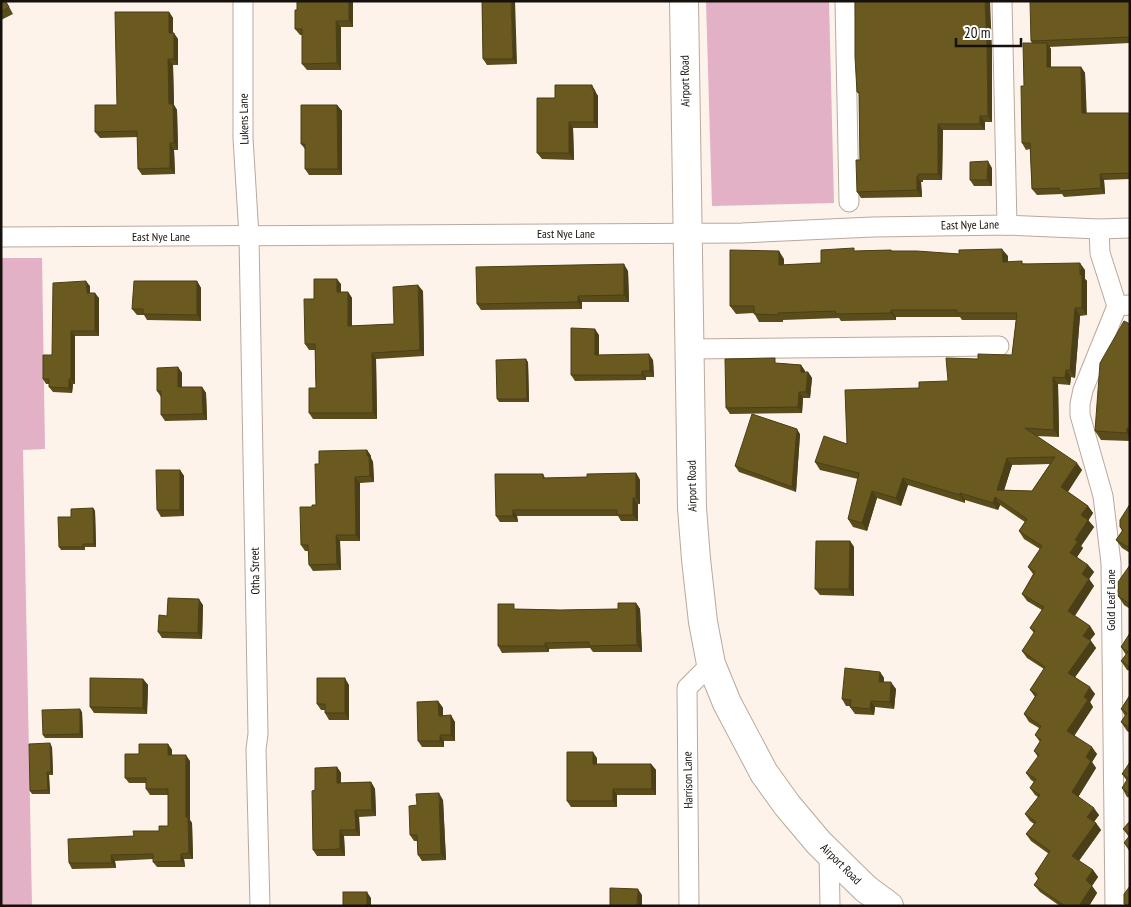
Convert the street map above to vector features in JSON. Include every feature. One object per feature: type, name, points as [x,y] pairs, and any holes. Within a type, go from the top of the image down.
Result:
[{"type":"street","name":"Lukens Lane","points":[[243,1],[243,138],[249,236]]},
{"type":"street","name":"Airport Road","points":[[684,1],[694,538],[700,598],[711,664],[727,703],[764,773],[787,805],[829,852],[866,889],[889,906]]},
{"type":"street","points":[[845,1],[849,202]]},
{"type":"street","points":[[1002,1],[1007,225]]},
{"type":"street","name":"East Nye Lane","points":[[1,238],[742,233],[874,227],[1007,225],[1100,229],[1130,228]]},
{"type":"street","name":"Gold Leaf Lane","points":[[1100,229],[1100,253],[1123,306],[1083,390],[1080,415],[1103,496],[1111,563],[1115,906]]},
{"type":"street","name":"Otha Street","points":[[249,236],[260,906]]},
{"type":"street","points":[[690,349],[998,346]]},
{"type":"street","name":"Harrison Lane","points":[[689,906],[687,688],[711,664]]},
{"type":"street","points":[[829,852],[830,906]]},
{"type":"shaded area","points":[[706,1],[829,1],[834,203],[712,206]]},
{"type":"shaded area","points":[[1,258],[42,258],[45,449],[23,450],[32,906],[1,906]]},
{"type":"building","points":[[1,1],[5,1],[9,7],[1,12]]},
{"type":"building","points":[[297,1],[349,1],[349,21],[336,21],[337,63],[302,64],[302,29],[295,29]]},
{"type":"building","points":[[482,1],[511,1],[513,59],[483,59]]},
{"type":"building","points":[[855,1],[985,1],[988,116],[980,116],[980,124],[938,124],[938,174],[918,174],[917,190],[857,192],[856,160],[860,160],[859,92],[857,92],[855,57]]},
{"type":"building","points":[[1030,1],[1130,1],[1130,37],[1031,41]]},
{"type":"building","points":[[115,12],[169,12],[169,33],[174,33],[174,59],[168,59],[169,104],[173,104],[174,143],[170,143],[170,168],[138,169],[137,131],[95,132],[95,105],[117,105]]},
{"type":"building","points":[[1023,43],[1047,43],[1047,67],[1081,67],[1082,113],[1130,113],[1130,173],[1100,174],[1101,188],[1060,191],[1059,188],[1032,189],[1030,143],[1022,143],[1021,86],[1024,86]]},
{"type":"building","points":[[555,85],[592,85],[594,90],[594,122],[569,122],[569,153],[537,153],[537,98],[555,98]]},
{"type":"building","points":[[301,105],[337,105],[338,169],[305,169],[305,144],[301,144]]},
{"type":"building","points":[[988,161],[987,180],[970,180],[970,162]]},
{"type":"building","points":[[854,248],[854,251],[891,250],[959,254],[959,250],[1002,249],[1003,262],[1022,261],[1022,264],[1080,263],[1080,275],[1082,274],[1082,308],[1075,308],[1070,370],[1066,370],[1065,378],[1053,377],[1054,430],[1025,428],[1077,463],[1061,487],[1088,506],[1081,515],[1088,520],[1075,540],[1078,541],[1070,553],[1088,565],[1082,574],[1089,579],[1068,611],[1090,626],[1083,636],[1091,641],[1068,673],[1090,687],[1084,697],[1088,700],[1067,731],[1092,747],[1086,757],[1091,761],[1072,792],[1094,808],[1087,817],[1096,823],[1072,856],[1093,870],[1086,880],[1092,886],[1079,906],[1065,906],[1034,885],[1039,878],[1035,874],[1050,851],[1026,834],[1036,822],[1025,814],[1040,795],[1030,788],[1036,779],[1026,773],[1039,755],[1034,751],[1041,740],[1035,735],[1041,726],[1024,714],[1037,694],[1030,690],[1045,667],[1022,651],[1035,631],[1030,628],[1044,607],[1022,594],[1035,572],[1028,567],[1042,546],[1019,531],[1027,519],[995,497],[993,503],[903,478],[896,498],[872,491],[862,523],[848,519],[859,473],[815,462],[824,436],[847,444],[845,390],[919,388],[919,382],[948,381],[946,358],[978,359],[978,354],[1012,355],[1017,313],[957,313],[957,310],[891,310],[891,313],[836,314],[835,311],[778,313],[778,315],[754,314],[754,306],[730,306],[730,250],[779,251],[779,265],[821,263],[821,250]],"holes":[[[1055,457],[1032,491],[997,490],[1007,458]]]},
{"type":"building","points":[[624,264],[624,295],[578,296],[578,302],[477,304],[476,267]]},
{"type":"building","points":[[314,279],[337,279],[337,292],[348,292],[348,326],[394,324],[393,287],[418,285],[420,350],[372,353],[373,413],[309,413],[309,388],[316,388],[315,344],[305,344],[304,299],[314,299]]},
{"type":"building","points":[[86,281],[87,293],[95,293],[95,331],[71,331],[71,379],[69,379],[69,388],[49,387],[49,379],[43,379],[43,355],[52,355],[53,283]]},
{"type":"building","points":[[134,281],[197,281],[197,315],[143,314],[143,309],[132,309]]},
{"type":"building","points":[[1124,321],[1130,324],[1130,428],[1127,428],[1127,433],[1095,431],[1100,363]]},
{"type":"building","points":[[571,328],[595,329],[595,355],[649,354],[650,371],[642,371],[642,375],[571,375]]},
{"type":"building","points":[[775,358],[775,363],[801,365],[801,372],[808,372],[806,392],[799,392],[798,407],[726,408],[725,359]]},
{"type":"building","points":[[526,359],[527,399],[497,399],[496,360]]},
{"type":"building","points":[[178,367],[178,387],[202,387],[203,414],[161,415],[161,391],[157,391],[157,368]]},
{"type":"building","points":[[752,414],[797,429],[792,487],[735,466]]},
{"type":"building","points":[[367,450],[370,476],[355,477],[356,535],[336,535],[337,564],[309,565],[308,545],[301,545],[300,507],[316,505],[315,464],[319,464],[319,451]]},
{"type":"building","points":[[156,470],[180,470],[180,510],[157,510]]},
{"type":"building","points":[[636,473],[636,498],[633,498],[633,515],[617,515],[617,510],[513,510],[513,516],[496,516],[495,474],[543,474],[543,478],[587,477],[587,474]]},
{"type":"building","points":[[1130,504],[1130,548],[1116,540],[1123,530],[1120,527],[1120,520]]},
{"type":"building","points":[[93,508],[94,544],[83,544],[83,547],[59,547],[58,517],[71,517],[71,509]]},
{"type":"building","points":[[816,541],[850,541],[849,589],[815,589]]},
{"type":"building","points":[[1130,565],[1130,604],[1118,596],[1118,582]]},
{"type":"building","points":[[168,598],[199,599],[198,633],[158,632],[159,615],[167,616]]},
{"type":"building","points":[[618,603],[636,603],[637,645],[589,646],[589,642],[545,643],[545,646],[498,646],[498,604],[514,604],[514,609],[560,610],[618,609]]},
{"type":"building","points":[[1130,633],[1130,667],[1121,661],[1128,652],[1121,647]]},
{"type":"building","points":[[845,668],[880,672],[879,682],[891,682],[890,702],[871,701],[870,709],[850,707],[851,700],[842,699]]},
{"type":"building","points":[[90,678],[143,679],[143,708],[90,707]]},
{"type":"building","points":[[317,678],[345,678],[345,713],[325,713],[325,704],[317,704]]},
{"type":"building","points":[[1130,695],[1130,728],[1121,722],[1127,713],[1121,709]]},
{"type":"building","points":[[438,701],[439,716],[451,715],[451,735],[440,735],[440,741],[418,741],[417,702]]},
{"type":"building","points":[[80,709],[80,734],[43,735],[42,710]]},
{"type":"building","points":[[50,743],[51,772],[47,772],[48,790],[30,791],[29,744]]},
{"type":"building","points":[[139,744],[168,744],[168,755],[186,755],[186,817],[188,817],[189,853],[181,854],[181,861],[153,862],[153,854],[111,855],[112,863],[69,863],[68,839],[134,836],[133,831],[159,831],[159,826],[168,826],[168,789],[146,789],[146,778],[125,778],[125,754],[139,754]]},
{"type":"building","points":[[567,752],[593,752],[593,764],[651,764],[652,789],[613,789],[613,801],[567,801]]},
{"type":"building","points":[[1130,762],[1130,794],[1122,788],[1128,778],[1122,774]]},
{"type":"building","points":[[337,767],[337,783],[371,782],[372,810],[355,810],[356,830],[340,830],[340,849],[313,850],[312,791],[315,790],[315,768]]},
{"type":"building","points":[[439,793],[441,854],[418,855],[417,835],[410,835],[409,806],[417,805],[416,794]]},
{"type":"building","points":[[1130,821],[1130,834],[1123,829]]},
{"type":"building","points":[[1130,835],[1130,848],[1124,843]]},
{"type":"building","points":[[1130,886],[1130,906],[1127,906],[1124,904],[1124,894]]},
{"type":"building","points":[[610,888],[638,889],[637,906],[610,906]]},
{"type":"building","points":[[343,892],[367,892],[367,906],[343,906]]}]
